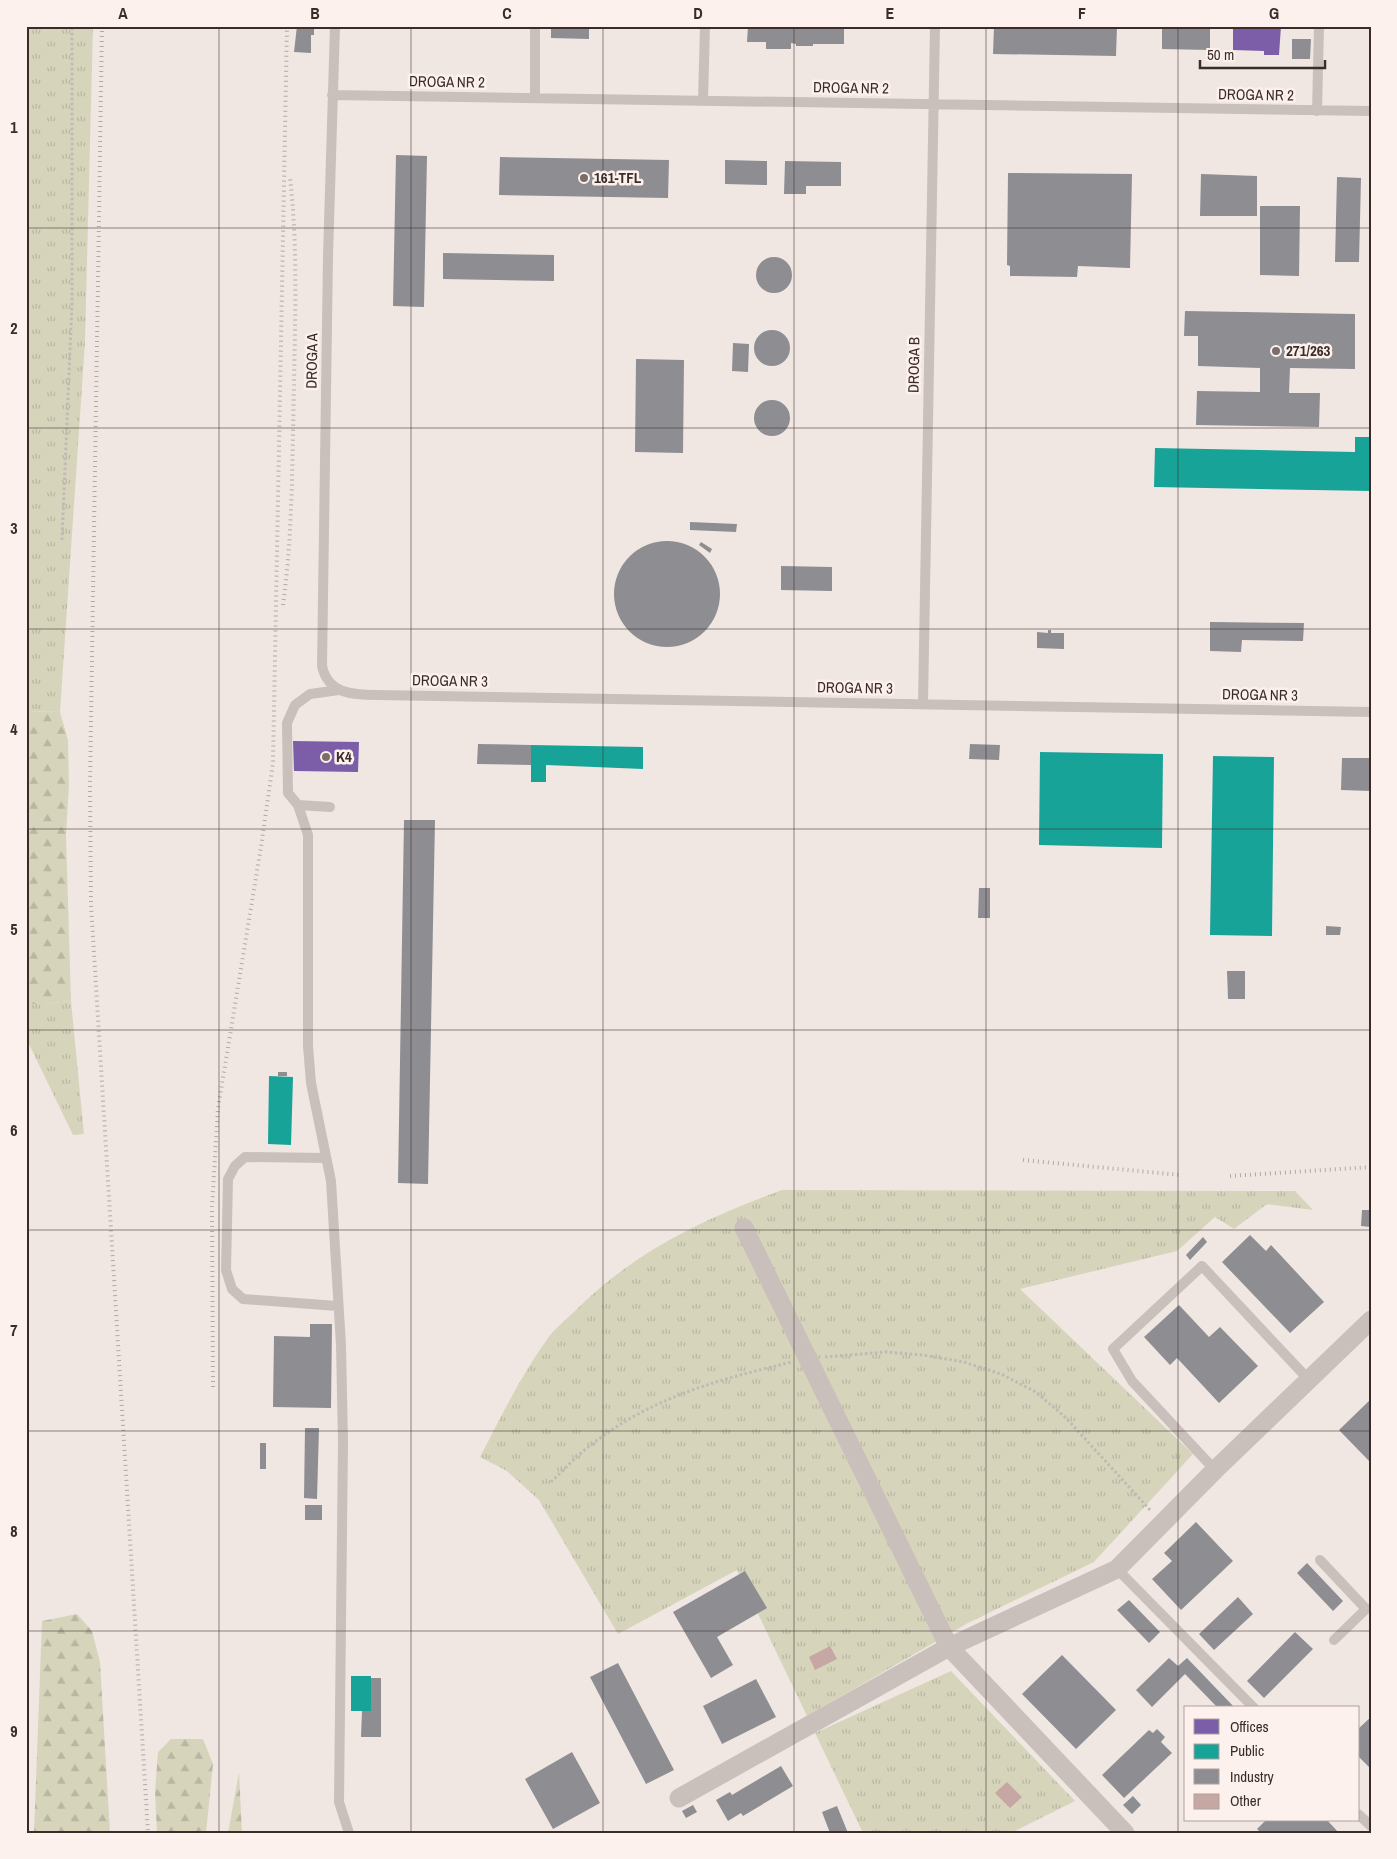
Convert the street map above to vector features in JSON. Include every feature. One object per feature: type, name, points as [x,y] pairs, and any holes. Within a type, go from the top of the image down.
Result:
[{"type":"street","points":[[744,1228],[949,1647],[1125,1833]]},
{"type":"street","points":[[679,1798],[949,1647],[1117,1570],[1162,1522],[1371,1320]]},
{"type":"lane","name":"DROGA A","points":[[335,26],[332,95],[322,666],[329,683],[339,690]]},
{"type":"lane","points":[[535,26],[535,98]]},
{"type":"lane","points":[[703,101],[705,26]]},
{"type":"lane","name":"DROGA B","points":[[923,704],[935,26]]},
{"type":"lane","points":[[1317,110],[1319,26]]},
{"type":"lane","name":"DROGA NR 2","points":[[332,95],[1371,111]]},
{"type":"lane","points":[[339,690],[310,694],[295,705],[287,723],[288,793],[298,805],[308,836],[308,1046],[311,1083],[331,1181],[336,1229],[343,1441],[339,1802],[349,1833]]},
{"type":"lane","name":"DROGA NR 3","points":[[339,690],[351,695],[1371,712]]},
{"type":"lane","points":[[298,805],[330,807]]},
{"type":"lane","points":[[326,1158],[245,1156],[235,1166],[228,1179],[226,1270],[232,1289],[243,1299],[338,1306]]},
{"type":"lane","points":[[1215,1470],[1132,1381],[1113,1349],[1202,1266],[1309,1380]]},
{"type":"lane","points":[[1320,1560],[1366,1609],[1334,1640]]},
{"type":"lane","points":[[1117,1570],[1252,1706]]},
{"type":"lane","points":[[1360,1816],[1371,1826]]},
{"type":"path","points":[[62,540],[72,303],[72,26]]},
{"type":"path","points":[[551,1482],[586,1448],[630,1418],[684,1392],[743,1374],[808,1358],[886,1352],[923,1355],[964,1362],[1001,1374],[1036,1392],[1066,1418],[1162,1522]]},
{"type":"green space","points":[[26,26],[93,26],[85,342],[60,712],[26,711]]},
{"type":"green space","points":[[26,711],[60,712],[68,740],[69,784],[66,835],[71,1001],[46,1004],[26,1004]]},
{"type":"green space","points":[[71,1001],[84,1134],[73,1135],[26,1038],[26,1004]]},
{"type":"green space","points":[[782,1190],[1295,1191],[1313,1210],[1267,1204],[1234,1229],[1215,1217],[1177,1251],[1020,1289],[1193,1454],[1094,1562],[968,1623],[807,1716],[737,1570],[618,1634],[539,1500],[507,1471],[480,1457],[520,1381],[538,1352],[557,1327],[598,1290],[646,1254],[671,1239],[725,1213]]},
{"type":"green space","points":[[77,1614],[92,1631],[100,1662],[110,1833],[34,1833],[42,1621]]},
{"type":"green space","points":[[951,1671],[1075,1801],[1011,1833],[863,1833],[815,1733]]},
{"type":"green space","points":[[171,1739],[203,1739],[213,1764],[206,1833],[157,1833],[155,1792],[158,1752]]},
{"type":"green space","points":[[239,1772],[242,1833],[228,1833]]},
{"type":"building: Offices","points":[[1233,26],[1281,26],[1279,55],[1264,55],[1264,51],[1233,50]]},
{"type":"building: Offices","name":"K4","points":[[293,741],[359,742],[358,772],[294,771]]},
{"type":"building: Public","points":[[1355,437],[1371,437],[1371,491],[1154,487],[1155,448],[1355,452]]},
{"type":"building: Public","points":[[531,745],[643,747],[643,769],[546,765],[546,782],[531,782]]},
{"type":"building: Public","points":[[1040,752],[1163,754],[1162,848],[1039,845]]},
{"type":"building: Public","points":[[1213,756],[1274,757],[1272,936],[1210,935]]},
{"type":"building: Public","points":[[269,1076],[293,1077],[291,1145],[268,1144]]},
{"type":"building: Public","points":[[351,1676],[371,1676],[371,1711],[351,1711]]},
{"type":"building: Industry","points":[[297,26],[314,26],[314,35],[311,35],[311,53],[294,52]]},
{"type":"building: Industry","points":[[551,26],[589,26],[589,39],[551,38]]},
{"type":"building: Industry","points":[[593,26],[690,26],[690,29]]},
{"type":"building: Industry","points":[[748,26],[844,26],[844,44],[796,46],[796,44],[791,43],[791,49],[766,49],[766,42],[747,42]]},
{"type":"building: Industry","points":[[994,26],[1117,26],[1116,56],[993,54]]},
{"type":"building: Industry","points":[[1162,26],[1210,26],[1210,50],[1162,49]]},
{"type":"building: Industry","points":[[1292,39],[1311,39],[1310,59],[1292,59]]},
{"type":"building: Industry","points":[[396,155],[427,156],[424,307],[393,306]]},
{"type":"building: Industry","name":"161-TFL","points":[[500,157],[669,160],[668,198],[499,195]]},
{"type":"building: Industry","points":[[725,160],[767,161],[767,185],[725,184]]},
{"type":"building: Industry","points":[[785,161],[841,162],[841,186],[806,186],[806,194],[784,194]]},
{"type":"building: Industry","points":[[1008,173],[1132,174],[1130,268],[1078,266],[1077,277],[1010,276],[1010,266],[1007,265]]},
{"type":"building: Industry","points":[[1201,174],[1257,176],[1257,216],[1200,216]]},
{"type":"building: Industry","points":[[1337,177],[1361,178],[1359,262],[1335,262]]},
{"type":"building: Industry","points":[[1260,206],[1300,206],[1299,276],[1260,275]]},
{"type":"building: Industry","points":[[443,253],[554,255],[554,281],[443,279]]},
{"type":"building: Industry","points":[[774,257],[781,258],[787,262],[791,268],[791,282],[787,288],[781,292],[774,293],[767,292],[761,288],[757,282],[756,275],[757,268],[761,262],[767,258]]},
{"type":"building: Industry","name":"271/263","points":[[1185,311],[1355,314],[1355,369],[1290,368],[1289,393],[1320,393],[1319,427],[1196,425],[1197,391],[1260,392],[1260,368],[1198,366],[1198,336],[1184,336]]},
{"type":"building: Industry","points":[[772,330],[779,331],[785,335],[789,341],[789,355],[785,361],[779,365],[772,366],[765,365],[759,361],[755,355],[754,348],[755,341],[759,335],[765,331]]},
{"type":"building: Industry","points":[[733,343],[749,344],[748,372],[732,371]]},
{"type":"building: Industry","points":[[636,359],[684,360],[683,453],[635,452]]},
{"type":"building: Industry","points":[[772,400],[779,401],[785,405],[789,411],[789,425],[785,431],[779,435],[772,436],[765,435],[759,431],[755,425],[754,418],[755,411],[759,405],[765,401]]},
{"type":"building: Industry","points":[[690,522],[737,524],[736,532],[690,530]]},
{"type":"building: Industry","points":[[667,541],[687,545],[705,556],[716,574],[720,594],[716,614],[705,632],[687,643],[667,647],[647,643],[629,632],[618,614],[614,594],[618,574],[629,556],[647,545]]},
{"type":"building: Industry","points":[[701,542],[712,549],[710,553],[699,545]]},
{"type":"building: Industry","points":[[781,566],[832,567],[832,591],[781,590]]},
{"type":"building: Industry","points":[[1210,622],[1304,623],[1303,641],[1242,640],[1241,652],[1210,651]]},
{"type":"building: Industry","points":[[1048,630],[1051,630],[1051,633],[1064,633],[1064,649],[1037,648],[1037,632],[1048,633]]},
{"type":"building: Industry","points":[[478,744],[531,745],[531,765],[477,764]]},
{"type":"building: Industry","points":[[970,744],[1000,745],[999,760],[969,759]]},
{"type":"building: Industry","points":[[1342,758],[1371,758],[1371,791],[1341,790]]},
{"type":"building: Industry","points":[[404,820],[435,820],[428,1184],[398,1183]]},
{"type":"building: Industry","points":[[979,888],[990,888],[990,918],[978,918]]},
{"type":"building: Industry","points":[[1326,926],[1341,927],[1340,935],[1326,935]]},
{"type":"building: Industry","points":[[1227,971],[1245,971],[1245,999],[1228,999]]},
{"type":"building: Industry","points":[[278,1072],[287,1072],[287,1076],[278,1076]]},
{"type":"building: Industry","points":[[1362,1210],[1371,1210],[1371,1227],[1361,1226]]},
{"type":"building: Industry","points":[[1250,1235],[1266,1251],[1271,1245],[1324,1302],[1290,1333],[1222,1262]]},
{"type":"building: Industry","points":[[1203,1237],[1207,1242],[1190,1260],[1186,1255]]},
{"type":"building: Industry","points":[[1179,1305],[1209,1337],[1220,1327],[1258,1366],[1219,1403],[1177,1358],[1170,1365],[1144,1337]]},
{"type":"building: Industry","points":[[310,1324],[332,1324],[331,1408],[273,1407],[274,1336],[310,1337]]},
{"type":"building: Industry","points":[[1371,1399],[1371,1463],[1339,1430]]},
{"type":"building: Industry","points":[[305,1428],[319,1428],[317,1499],[304,1498]]},
{"type":"building: Industry","points":[[260,1443],[266,1443],[266,1469],[260,1469]]},
{"type":"building: Industry","points":[[305,1505],[322,1505],[322,1520],[305,1520]]},
{"type":"building: Industry","points":[[1196,1522],[1233,1561],[1181,1610],[1152,1579],[1172,1561],[1164,1553]]},
{"type":"building: Industry","points":[[1307,1563],[1343,1601],[1333,1611],[1297,1573]]},
{"type":"building: Industry","points":[[745,1571],[767,1608],[717,1637],[733,1665],[711,1678],[673,1612]]},
{"type":"building: Industry","points":[[1238,1597],[1253,1614],[1214,1650],[1199,1634]]},
{"type":"building: Industry","points":[[1129,1600],[1160,1632],[1149,1643],[1117,1610]]},
{"type":"building: Industry","points":[[1295,1632],[1313,1649],[1264,1698],[1247,1681]]},
{"type":"building: Industry","points":[[1062,1655],[1116,1710],[1076,1749],[1022,1694]]},
{"type":"building: Industry","points":[[1169,1658],[1178,1666],[1187,1658],[1233,1706],[1216,1706],[1185,1674],[1152,1707],[1136,1690]]},
{"type":"building: Industry","points":[[618,1663],[674,1770],[646,1784],[590,1677]]},
{"type":"building: Industry","points":[[371,1678],[381,1678],[381,1737],[361,1737],[362,1711],[371,1711]]},
{"type":"building: Industry","points":[[756,1679],[776,1717],[722,1744],[703,1706]]},
{"type":"building: Industry","points":[[1371,1717],[1371,1769],[1360,1758],[1360,1727]]},
{"type":"building: Industry","points":[[1157,1729],[1165,1737],[1161,1742],[1172,1753],[1124,1798],[1102,1775],[1149,1730],[1153,1733]]},
{"type":"building: Industry","points":[[572,1752],[600,1803],[553,1829],[525,1779]]},
{"type":"building: Industry","points":[[781,1766],[793,1786],[743,1816],[741,1813],[728,1821],[716,1800],[730,1792],[732,1795]]},
{"type":"building: Industry","points":[[1133,1796],[1141,1805],[1132,1814],[1123,1805]]},
{"type":"building: Industry","points":[[693,1805],[697,1812],[686,1818],[682,1811]]},
{"type":"building: Industry","points":[[837,1806],[848,1833],[830,1833],[822,1812]]},
{"type":"building: Industry","points":[[1264,1822],[1329,1822],[1339,1833],[1261,1833],[1257,1829]]},
{"type":"building: Other","points":[[830,1646],[837,1659],[815,1670],[809,1657]]},
{"type":"building: Other","points":[[1007,1782],[1022,1797],[1010,1808],[995,1793]]},
{"type":"railway","points":[[102,26],[90,784],[91,904],[148,1833]]},
{"type":"railway","points":[[213,1387],[212,1207],[218,1108],[273,763],[287,26]]},
{"type":"railway","points":[[283,605],[290,523],[295,334],[295,256],[290,178]]},
{"type":"railway","points":[[1023,1160],[1180,1175]]},
{"type":"railway","points":[[1230,1176],[1371,1167]]},
{"type":"place","name":"161-TFL","points":[[584,178]]},
{"type":"place","name":"271/263","points":[[1276,351]]},
{"type":"place","name":"K4","points":[[326,757]]}]
